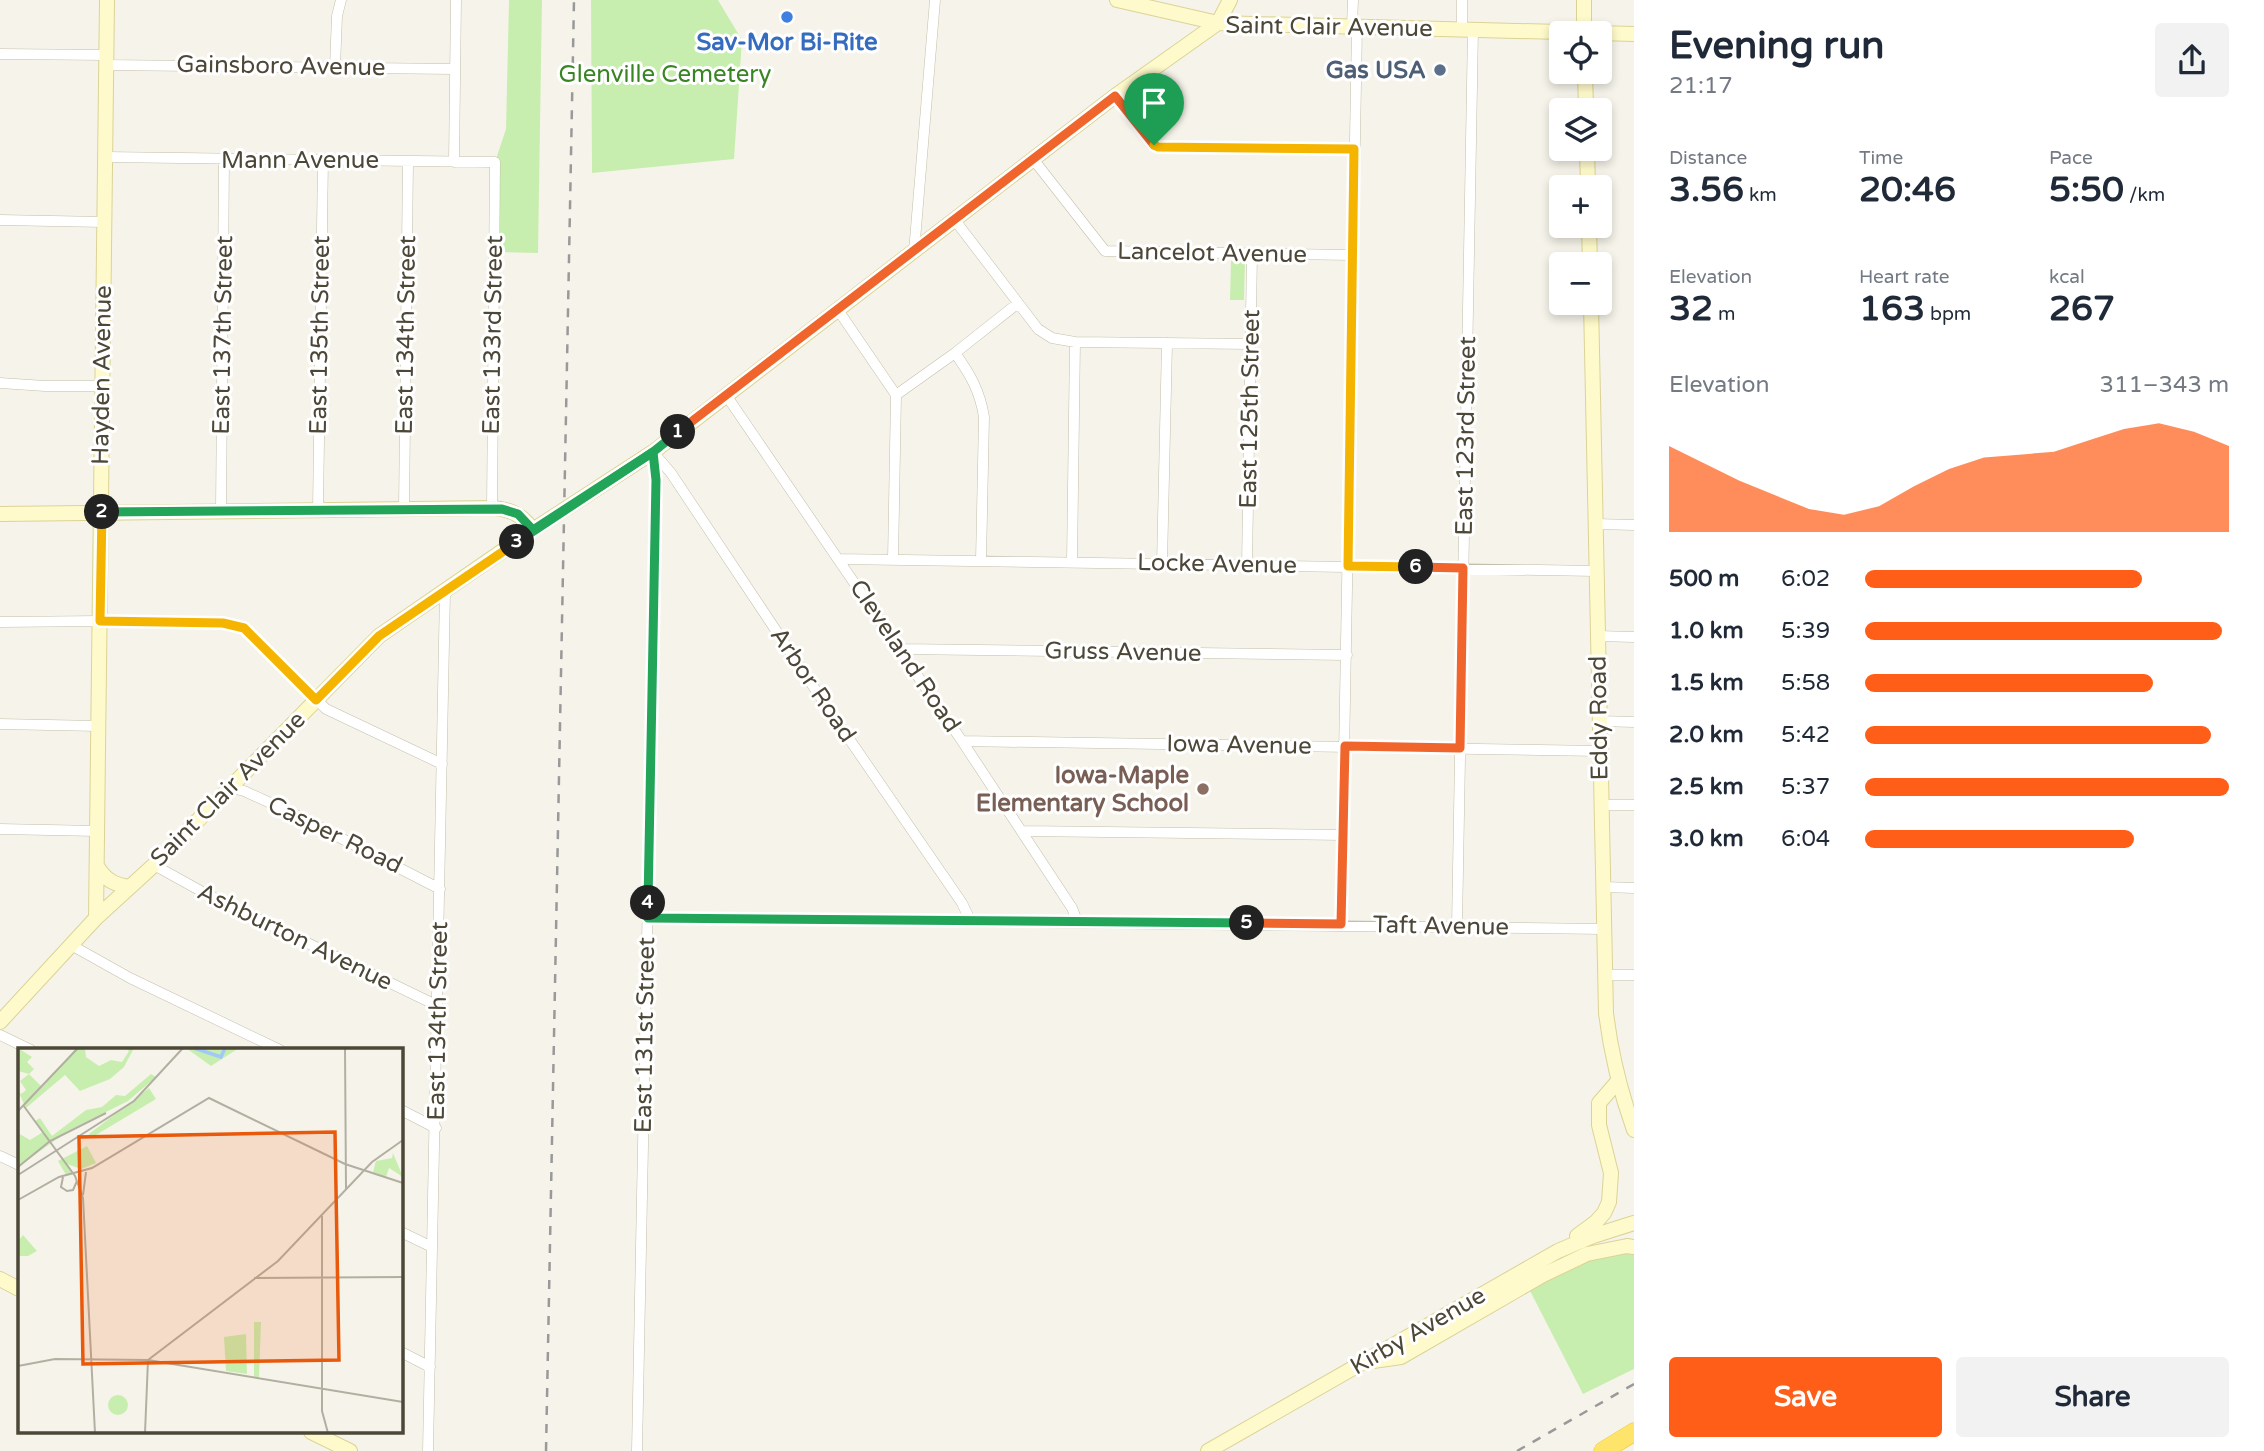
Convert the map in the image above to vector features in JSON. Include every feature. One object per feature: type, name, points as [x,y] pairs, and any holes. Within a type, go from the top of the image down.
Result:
[{"type":"highway","points":[[1603,1451],[1634,1432]]},
{"type":"street","name":"Hayden Avenue","points":[[96,918],[107,0]]},
{"type":"street","points":[[335,67],[337,16],[341,0]]},
{"type":"street","points":[[454,162],[456,0]]},
{"type":"street","points":[[914,253],[934,0]]},
{"type":"street","points":[[1122,0],[1217,23],[1230,0]]},
{"type":"street","points":[[1341,924],[1354,149],[1353,0]]},
{"type":"street","name":"East 123rd Street","points":[[1457,926],[1467,29],[1462,0]]},
{"type":"street","points":[[1584,0],[1584,21]]},
{"type":"street","name":"Saint Clair Avenue","points":[[0,1022],[96,918],[154,865],[379,636],[533,530],[653,452],[1115,96],[1217,23],[1549,32]]},
{"type":"street","name":"Saint Clair Avenue","points":[[1612,34],[1634,34]]},
{"type":"street","name":"Gainsboro Avenue","points":[[0,54],[107,60],[455,69]]},
{"type":"street","points":[[1115,96],[1158,147],[1354,149]]},
{"type":"street","name":"Mann Avenue","points":[[105,157],[495,162]]},
{"type":"street","name":"East 137th Street","points":[[221,511],[224,159]]},
{"type":"street","name":"East 135th Street","points":[[318,510],[323,159]]},
{"type":"street","name":"Lancelot Avenue","points":[[1033,159],[1105,251],[1352,255]]},
{"type":"street","name":"East 134th Street","points":[[404,509],[408,161]]},
{"type":"street","name":"East 133rd Street","points":[[492,508],[495,162]]},
{"type":"street","points":[[954,219],[1017,304],[1038,329],[1052,338],[1075,342],[1250,344]]},
{"type":"street","points":[[0,220],[104,222]]},
{"type":"street","name":"East 125th Street","points":[[1247,565],[1252,254]]},
{"type":"street","points":[[896,395],[1017,304]]},
{"type":"street","points":[[838,310],[896,395],[893,560]]},
{"type":"street","name":"Eddy Road","points":[[1591,315],[1601,805],[1609,1040],[1634,1130]]},
{"type":"street","points":[[1072,562],[1075,342]]},
{"type":"street","points":[[1162,564],[1167,343]]},
{"type":"street","points":[[955,353],[974,380],[984,417],[981,561]]},
{"type":"street","points":[[0,383],[102,386]]},
{"type":"street","name":"Cleveland Road","points":[[726,395],[962,741],[1072,908],[1077,921]]},
{"type":"street","name":"East 131st Street","points":[[637,1451],[656,480],[653,452]]},
{"type":"street","name":"Arbor Road","points":[[653,452],[673,474],[821,698],[962,903],[970,920]]},
{"type":"street","points":[[0,514],[492,508],[518,514],[533,530]]},
{"type":"street","points":[[1596,524],[1634,525]]},
{"type":"street","name":"Locke Avenue","points":[[838,559],[1596,571]]},
{"type":"street","name":"East 134th Street","points":[[428,1451],[445,592]]},
{"type":"street","points":[[0,622],[223,623],[244,628],[326,709],[442,764]]},
{"type":"street","points":[[1597,636],[1634,637]]},
{"type":"street","name":"Gruss Avenue","points":[[900,649],[1347,655]]},
{"type":"street","points":[[1599,721],[1634,722]]},
{"type":"street","points":[[0,724],[98,726]]},
{"type":"street","name":"Iowa Avenue","points":[[962,741],[1600,751]]},
{"type":"street","name":"Casper Road","points":[[229,787],[290,812],[440,889]]},
{"type":"street","points":[[1601,805],[1634,805]]},
{"type":"street","points":[[0,829],[97,831]]},
{"type":"street","points":[[1022,831],[1343,835]]},
{"type":"street","name":"Ashburton Avenue","points":[[154,865],[208,895],[438,1006]]},
{"type":"street","points":[[97,866],[106,879],[119,886],[130,887]]},
{"type":"street","points":[[1604,887],[1634,888]]},
{"type":"street","name":"Taft Avenue","points":[[648,918],[1605,929]]},
{"type":"street","points":[[71,945],[130,978],[276,1048]]},
{"type":"street","points":[[1606,975],[1634,975]]},
{"type":"street","points":[[0,1035],[27,1048]]},
{"type":"street","points":[[1558,1251],[1596,1222],[1609,1202],[1611,1173],[1599,1125],[1600,1102],[1624,1089]]},
{"type":"street","points":[[402,1111],[436,1128]]},
{"type":"street","points":[[0,1156],[18,1165]]},
{"type":"street","name":"Kirby Avenue","points":[[1208,1451],[1558,1251],[1634,1223]]},
{"type":"street","points":[[402,1232],[432,1247]]},
{"type":"street","points":[[1364,1363],[1401,1357],[1543,1275],[1587,1254],[1634,1247]]},
{"type":"street","points":[[0,1279],[18,1288]]},
{"type":"street","points":[[402,1353],[430,1367]]},
{"type":"street","points":[[315,1434],[350,1451]]},
{"type":"green space","points":[[509,0],[542,0],[538,253],[494,252],[495,162],[506,129]]},
{"type":"green space","name":"Glenville Cemetery","points":[[591,0],[718,0],[742,40],[734,159],[592,173]]},
{"type":"green space","points":[[1231,261],[1245,261],[1244,300],[1230,300]]},
{"type":"green space","points":[[1634,1247],[1634,1369],[1583,1394],[1527,1285],[1587,1254]]},
{"type":"railway","points":[[546,1451],[574,0]]},
{"type":"railway","points":[[1517,1451],[1634,1384]]},
{"type":"place","name":"Sav-Mor Bi-Rite","points":[[787,17]]},
{"type":"place","name":"Gas USA","points":[[1440,70]]},
{"type":"place","name":"Iowa-Maple Elementary School","points":[[1203,789]]},
{"type":"route","points":[[1154,145],[1115,96],[653,452],[533,530],[518,514],[502,509],[100,512],[100,621],[223,623],[244,628],[316,700],[379,636],[533,530],[564,510],[653,452],[656,480],[648,918],[1341,924],[1345,746],[1460,748],[1463,568],[1348,566],[1354,149],[1154,145]]}]
